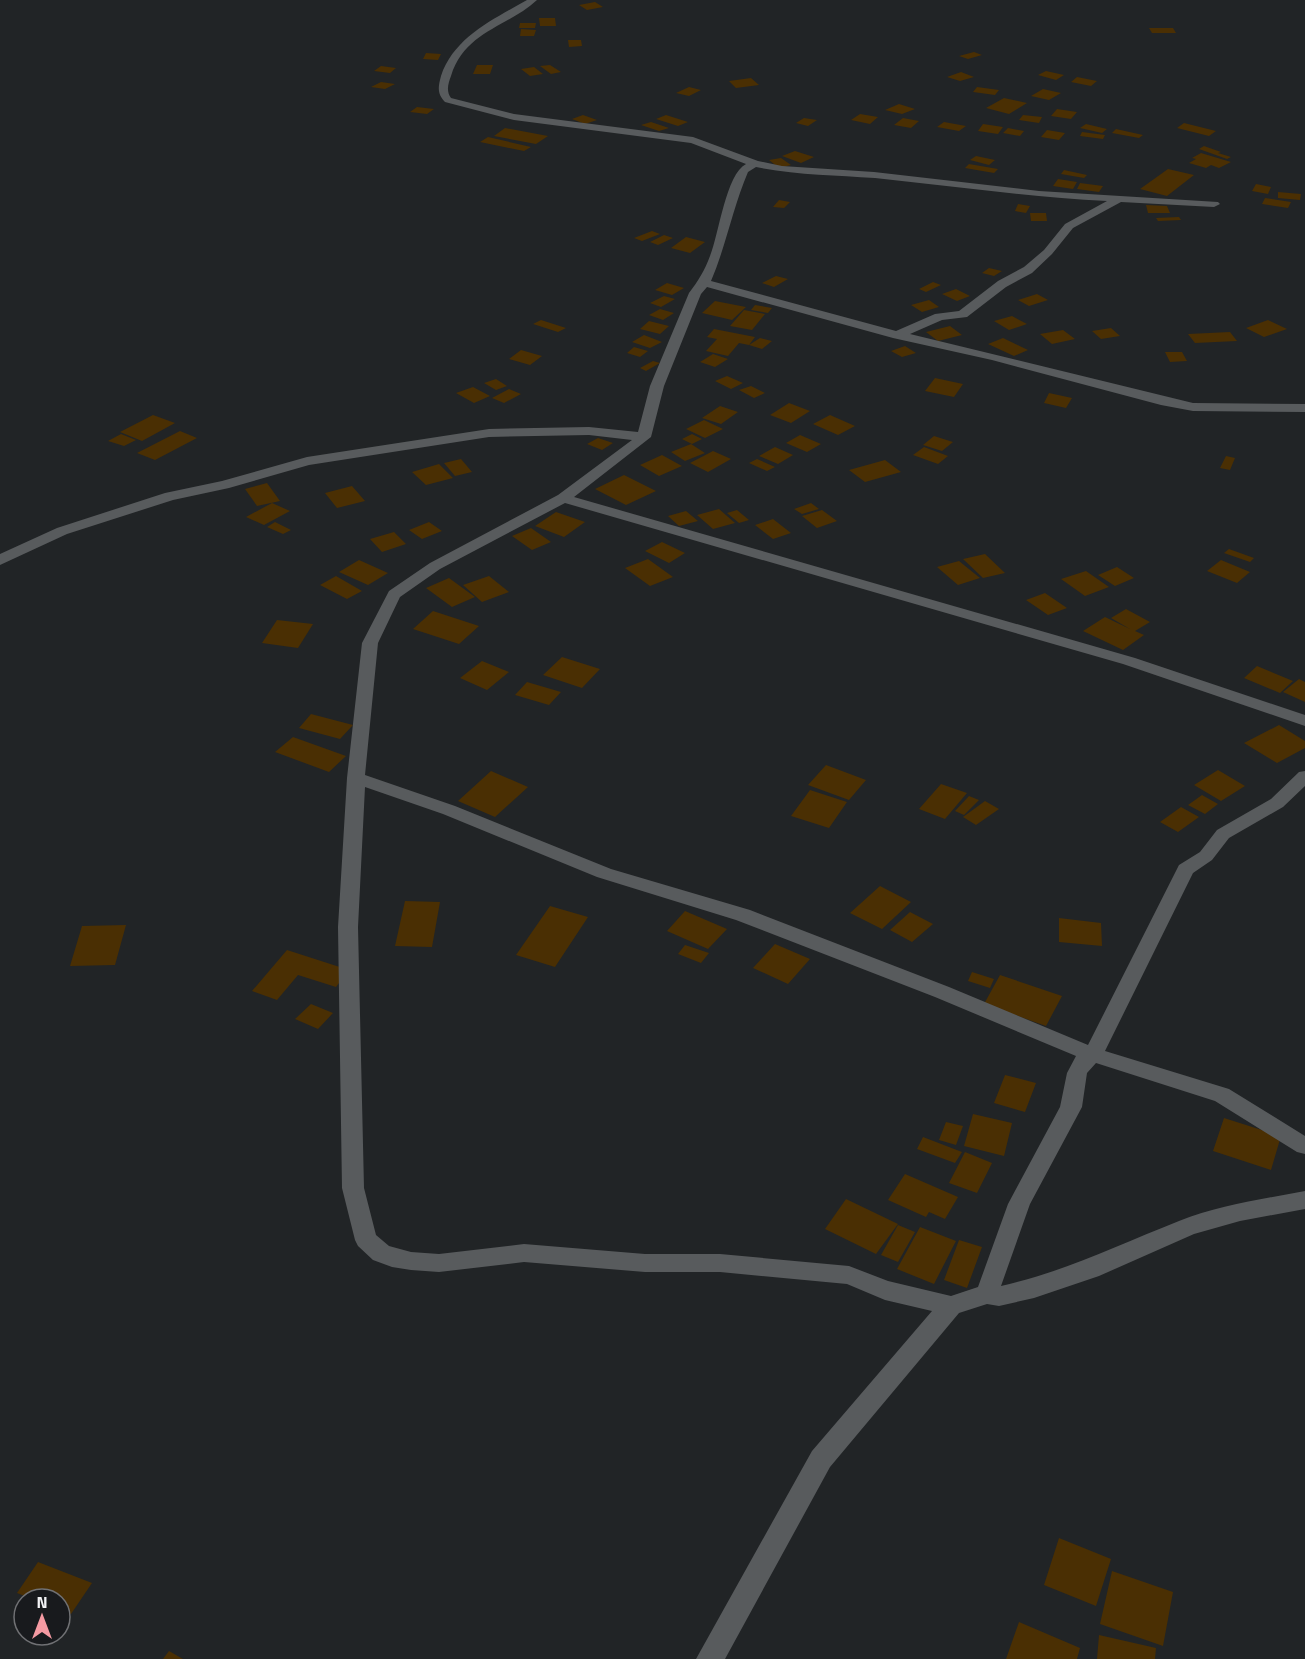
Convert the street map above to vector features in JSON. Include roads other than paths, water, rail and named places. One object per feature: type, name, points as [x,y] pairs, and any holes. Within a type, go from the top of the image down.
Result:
[{"type":"street","points":[[533,0],[455,53],[446,70],[443,92],[448,100],[514,117],[693,140],[755,164],[782,169],[874,175],[969,187],[1117,200],[1214,204]]},
{"type":"street","points":[[755,164],[743,170],[737,184],[717,254],[704,283],[695,293],[657,386],[645,437],[563,498],[435,566],[394,594],[370,643],[356,778],[348,927],[353,1188],[363,1231],[372,1247],[392,1258],[439,1263],[524,1253],[645,1263],[720,1263],[849,1275],[885,1290],[951,1306]]},
{"type":"street","points":[[897,335],[939,317],[963,314],[1002,284],[1028,270],[1048,252],[1069,226],[1117,200]]},
{"type":"street","points":[[704,283],[897,335],[1178,404],[1211,407],[1305,408]]},
{"type":"street","points":[[0,560],[62,531],[170,496],[224,485],[307,462],[489,433],[589,431],[645,437]]},
{"type":"street","points":[[563,498],[1129,661],[1305,721]]},
{"type":"street","points":[[987,1294],[1019,1204],[1071,1107],[1077,1073],[1083,1062],[1093,1055],[1186,869],[1206,856],[1223,834],[1277,803],[1305,776]]},
{"type":"street","points":[[356,778],[449,810],[604,873],[743,915],[942,992],[1093,1055],[1222,1095],[1305,1146]]},
{"type":"street","points":[[710,1659],[821,1459],[951,1306],[987,1294],[999,1296],[1034,1288],[1091,1269],[1188,1227],[1240,1212],[1305,1200]]}]
